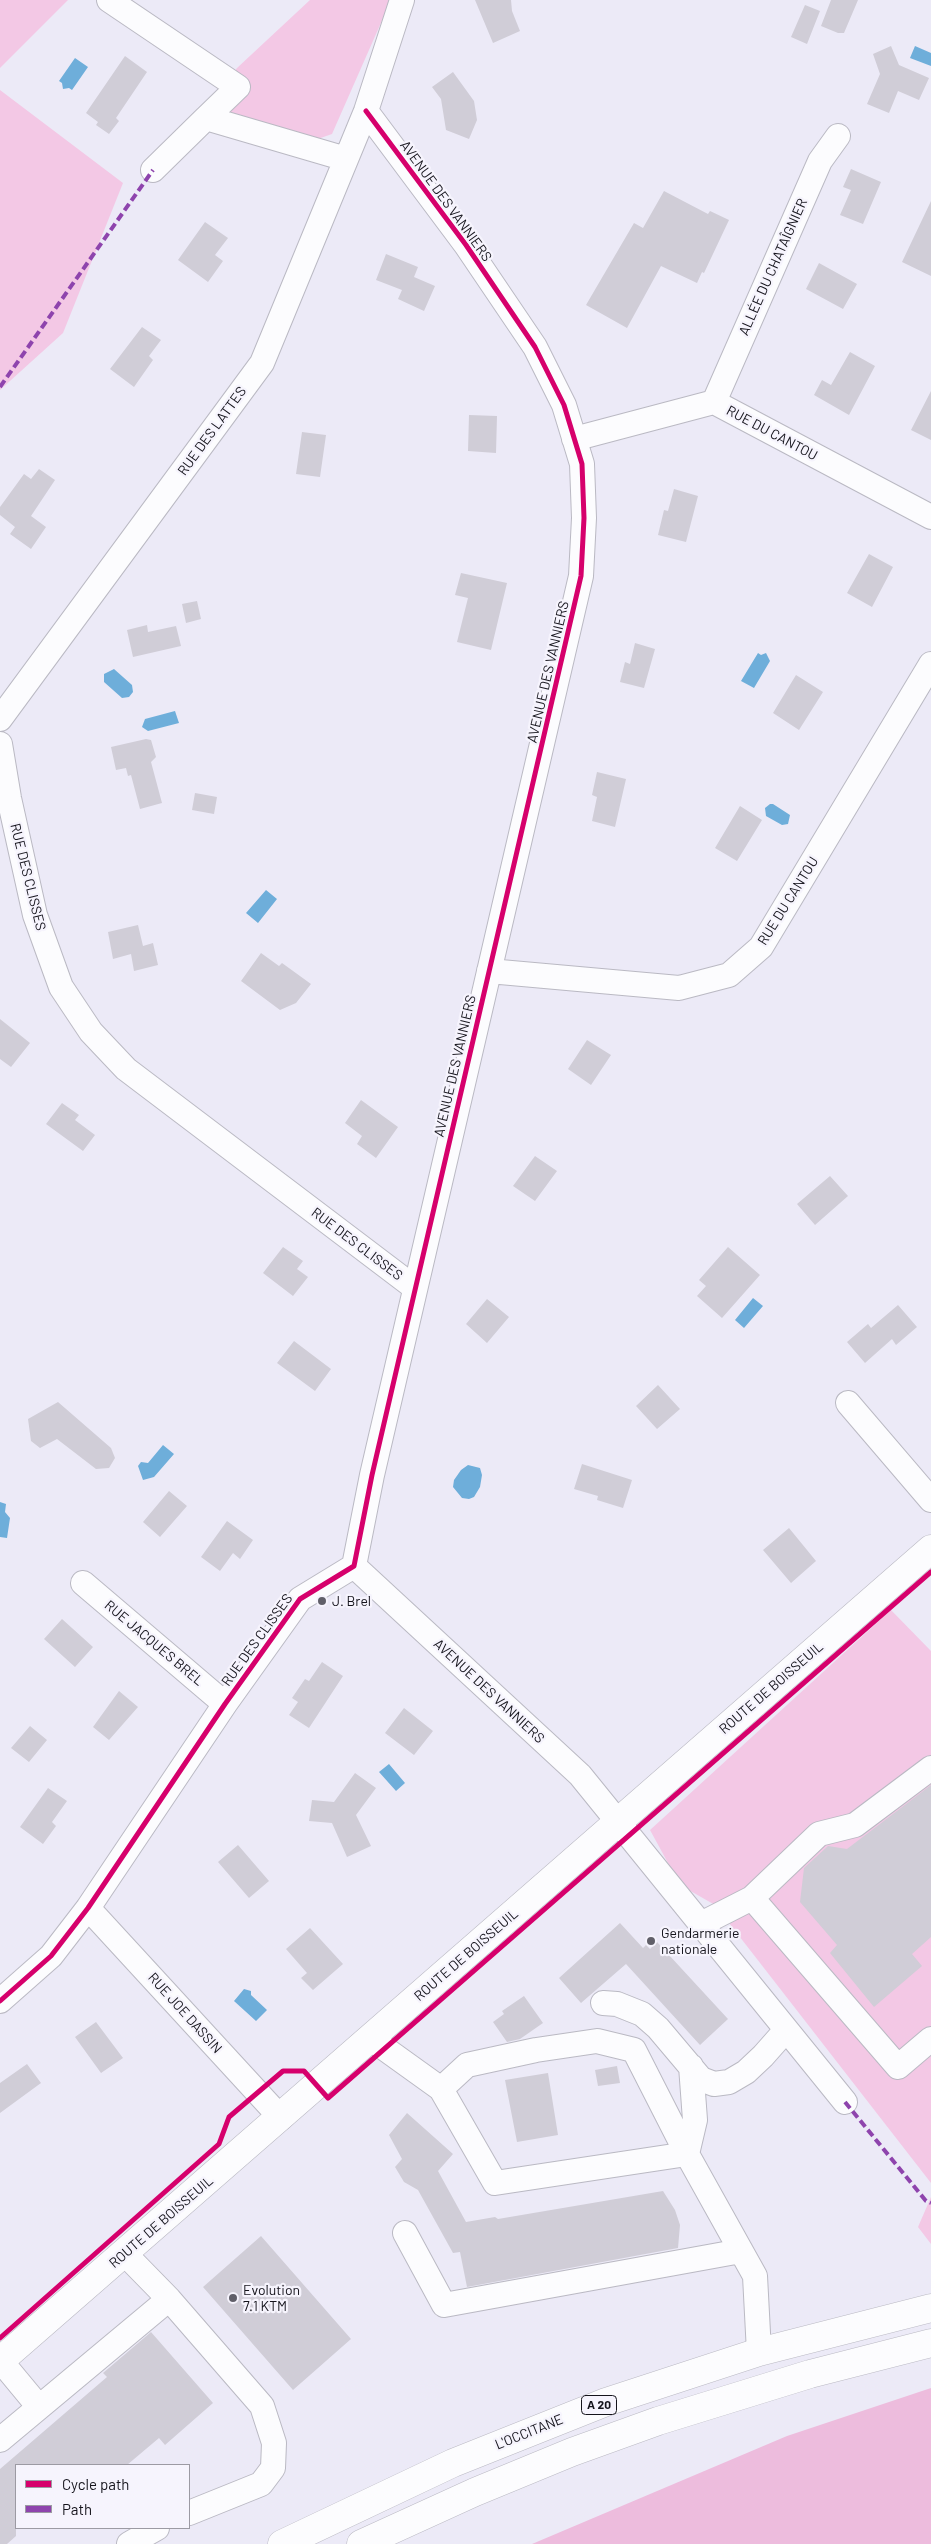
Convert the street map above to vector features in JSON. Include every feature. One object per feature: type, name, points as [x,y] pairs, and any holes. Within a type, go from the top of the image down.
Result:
[{"type":"main road","name":"ROUTE DE BOISSEUIL","points":[[0,2360],[125,2254],[931,1549]]},
{"type":"main road","name":"L'OCCITANE","points":[[282,2544],[453,2463],[542,2427],[676,2378],[759,2352],[931,2308]]},
{"type":"main road","name":"A 20","points":[[361,2544],[475,2492],[572,2452],[650,2424],[810,2374],[931,2343]]},
{"type":"street","points":[[109,0],[238,86],[152,170]]},
{"type":"street","points":[[366,111],[402,0]]},
{"type":"street","name":"RUE DES LATTES","points":[[0,719],[262,363],[366,111]]},
{"type":"street","name":"AVENUE DES VANNIERS","points":[[366,111],[466,245],[535,346],[564,405],[582,464],[584,509],[581,576],[415,1288]]},
{"type":"street","points":[[206,118],[346,159]]},
{"type":"street","name":"ALLÉE DU CHATAÎGNIER","points":[[714,402],[820,161],[838,136]]},
{"type":"street","name":"RUE DU CANTOU","points":[[574,439],[714,402],[931,517]]},
{"type":"street","name":"RUE DU CANTOU","points":[[489,971],[680,988],[729,975],[760,947],[931,664]]},
{"type":"street","name":"RUE DES CLISSES","points":[[0,744],[9,798],[35,915],[61,987],[91,1032],[126,1069],[415,1288],[372,1475],[354,1566],[300,1599],[225,1704],[88,1908]]},
{"type":"street","points":[[848,1403],[931,1500]]},
{"type":"street","name":"AVENUE DES VANNIERS","points":[[354,1566],[580,1775],[845,2102]]},
{"type":"street","name":"RUE JACQUES BREL","points":[[83,1583],[225,1704]]},
{"type":"street","points":[[702,1924],[752,1898],[819,1834],[855,1826],[931,1768]]},
{"type":"street","points":[[752,1898],[898,2067],[931,2039]]},
{"type":"street","points":[[0,2001],[51,1956],[88,1908]]},
{"type":"street","name":"RUE JOE DASSIN","points":[[88,1908],[281,2118]]},
{"type":"street","points":[[603,2003],[617,2004],[642,2014],[658,2028],[701,2078],[714,2084],[729,2082],[746,2072],[764,2056],[786,2030]]},
{"type":"street","points":[[370,2038],[441,2089],[495,2183],[687,2154]]},
{"type":"street","points":[[441,2089],[467,2065],[536,2050],[597,2041],[634,2050],[687,2154],[755,2276],[759,2352]]},
{"type":"street","points":[[687,2154],[696,2120],[691,2066]]},
{"type":"street","points":[[404,2233],[444,2305],[741,2251]]},
{"type":"street","points":[[125,2254],[169,2299],[262,2406],[274,2443],[273,2468],[261,2484],[190,2513]]},
{"type":"street","points":[[0,2440],[169,2299]]},
{"type":"street","points":[[0,2360],[39,2407]]},
{"type":"street","points":[[129,2544],[155,2529]]},
{"type":"shaded area","points":[[0,0],[68,0],[0,68]]},
{"type":"shaded area","points":[[310,0],[391,0],[332,134],[312,141],[207,106],[237,68]]},
{"type":"shaded area","points":[[0,90],[123,183],[63,333],[0,390]]},
{"type":"shaded area","points":[[891,1610],[931,1651],[931,2183],[715,1905],[680,1885],[650,1830]]},
{"type":"shaded area","points":[[931,2197],[931,2244],[918,2227]]},
{"type":"shaded area","points":[[931,2388],[931,2544],[532,2544],[787,2436]]},
{"type":"water","points":[[915,46],[931,53],[931,66],[910,58]]},
{"type":"water","points":[[75,58],[88,67],[72,90],[69,88],[63,89],[62,83],[59,81]]},
{"type":"water","points":[[758,653],[761,655],[766,653],[770,661],[754,688],[741,681]]},
{"type":"water","points":[[114,669],[132,685],[133,692],[129,697],[122,698],[104,682],[104,674]]},
{"type":"water","points":[[175,711],[179,723],[148,731],[142,727],[145,719]]},
{"type":"water","points":[[770,804],[790,815],[788,824],[782,825],[766,816],[765,808]]},
{"type":"water","points":[[266,890],[277,899],[258,923],[246,913]]},
{"type":"water","points":[[753,1298],[763,1306],[744,1328],[735,1320]]},
{"type":"water","points":[[163,1445],[174,1454],[154,1477],[143,1480],[138,1466],[141,1462],[148,1463]]},
{"type":"water","points":[[468,1465],[480,1468],[482,1475],[480,1487],[474,1497],[469,1499],[462,1498],[453,1487],[454,1480],[461,1470]]},
{"type":"water","points":[[0,1502],[6,1504],[5,1512],[10,1518],[7,1538],[0,1537]]},
{"type":"water","points":[[389,1764],[405,1783],[396,1791],[379,1772]]},
{"type":"water","points":[[244,1989],[251,1991],[251,1995],[267,2010],[256,2021],[234,2001]]},
{"type":"building","points":[[475,0],[511,0],[512,11],[520,31],[493,43]]},
{"type":"building","points":[[831,0],[858,0],[844,33],[838,33],[821,26]]},
{"type":"building","points":[[805,5],[820,11],[807,44],[791,37]]},
{"type":"building","points":[[891,46],[899,65],[929,78],[919,100],[898,91],[889,113],[867,104],[880,74],[873,54]]},
{"type":"building","points":[[125,56],[147,72],[116,118],[119,121],[109,134],[96,125],[98,122],[86,113]]},
{"type":"building","points":[[453,72],[474,101],[477,120],[469,139],[446,130],[441,99],[432,87]]},
{"type":"building","points":[[851,169],[881,182],[863,224],[840,215],[851,190],[843,187]]},
{"type":"building","points":[[664,191],[708,214],[710,211],[729,220],[704,273],[702,272],[697,283],[661,266],[627,328],[586,305],[634,223],[643,228]]},
{"type":"building","points":[[931,201],[931,276],[902,262]]},
{"type":"building","points":[[205,222],[228,238],[215,255],[223,261],[208,282],[178,260]]},
{"type":"building","points":[[386,254],[418,267],[414,277],[435,286],[424,311],[398,299],[402,290],[376,280]]},
{"type":"building","points":[[819,263],[857,284],[843,309],[806,289]]},
{"type":"building","points":[[142,327],[161,340],[149,356],[153,360],[134,387],[110,369]]},
{"type":"building","points":[[850,352],[875,366],[849,415],[814,395],[822,380],[831,385]]},
{"type":"building","points":[[931,391],[931,440],[911,430]]},
{"type":"building","points":[[469,415],[497,416],[496,453],[468,451]]},
{"type":"building","points":[[302,432],[326,435],[320,477],[296,474]]},
{"type":"building","points":[[39,469],[55,480],[31,516],[46,527],[31,549],[10,534],[15,527],[0,515],[0,507],[24,474],[31,479]]},
{"type":"building","points":[[674,489],[698,496],[686,542],[658,535],[664,510],[668,511]]},
{"type":"building","points":[[869,554],[893,567],[872,607],[847,593]]},
{"type":"building","points":[[461,573],[507,583],[491,650],[457,642],[468,598],[455,595]]},
{"type":"building","points":[[197,601],[201,619],[186,623],[182,604]]},
{"type":"building","points":[[147,625],[148,632],[176,626],[181,646],[133,657],[127,630]]},
{"type":"building","points":[[635,643],[655,649],[644,688],[620,682],[625,662],[630,664]]},
{"type":"building","points":[[796,675],[823,692],[799,730],[773,713]]},
{"type":"building","points":[[146,739],[151,740],[156,757],[151,762],[162,803],[140,809],[131,775],[128,776],[126,768],[116,770],[111,747]]},
{"type":"building","points":[[597,772],[626,779],[615,827],[592,821],[597,797],[592,795]]},
{"type":"building","points":[[195,793],[217,797],[214,814],[192,810]]},
{"type":"building","points":[[740,806],[762,820],[737,861],[715,848]]},
{"type":"building","points":[[138,925],[143,946],[153,943],[158,965],[134,971],[131,954],[113,959],[108,932]]},
{"type":"building","points":[[261,953],[279,966],[282,963],[311,984],[296,1003],[280,1010],[241,981]]},
{"type":"building","points":[[0,1019],[30,1043],[11,1067],[0,1059]]},
{"type":"building","points":[[587,1040],[611,1055],[591,1085],[568,1069]]},
{"type":"building","points":[[361,1100],[398,1127],[376,1158],[357,1144],[362,1136],[345,1123]]},
{"type":"building","points":[[62,1103],[79,1115],[75,1120],[95,1135],[83,1151],[46,1124]]},
{"type":"building","points":[[535,1156],[557,1171],[535,1201],[513,1186]]},
{"type":"building","points":[[830,1176],[848,1196],[815,1225],[797,1204]]},
{"type":"building","points":[[283,1247],[303,1261],[297,1269],[308,1277],[293,1296],[263,1273]]},
{"type":"building","points":[[728,1247],[760,1275],[722,1318],[697,1296],[706,1286],[699,1280]]},
{"type":"building","points":[[487,1299],[509,1317],[487,1343],[466,1324]]},
{"type":"building","points":[[898,1305],[917,1327],[896,1345],[892,1339],[865,1363],[847,1342],[868,1324],[871,1328]]},
{"type":"building","points":[[294,1341],[331,1369],[315,1391],[277,1363]]},
{"type":"building","points":[[658,1385],[680,1409],[657,1429],[636,1406]]},
{"type":"building","points":[[58,1402],[111,1448],[115,1458],[109,1468],[96,1469],[57,1439],[40,1448],[31,1441],[28,1419]]},
{"type":"building","points":[[582,1464],[632,1480],[623,1508],[597,1500],[598,1496],[574,1489]]},
{"type":"building","points":[[169,1491],[187,1506],[160,1537],[143,1522]]},
{"type":"building","points":[[227,1521],[253,1540],[240,1559],[233,1553],[220,1571],[201,1557]]},
{"type":"building","points":[[789,1528],[816,1561],[791,1583],[763,1550]]},
{"type":"building","points":[[62,1619],[93,1647],[75,1667],[44,1639]]},
{"type":"building","points":[[322,1662],[343,1676],[309,1728],[289,1715],[298,1702],[292,1698],[305,1679],[309,1681]]},
{"type":"building","points":[[119,1691],[138,1707],[109,1740],[93,1727]]},
{"type":"building","points":[[404,1708],[433,1731],[414,1755],[385,1733]]},
{"type":"building","points":[[30,1726],[47,1740],[29,1762],[11,1748]]},
{"type":"building","points":[[355,1773],[376,1788],[356,1815],[371,1846],[347,1857],[332,1823],[309,1821],[312,1800],[334,1802]]},
{"type":"building","points":[[931,1785],[931,1937],[912,1954],[922,1966],[874,2007],[830,1953],[837,1945],[800,1902],[804,1868],[828,1846],[847,1849]]},
{"type":"building","points":[[48,1788],[67,1801],[52,1822],[56,1826],[43,1844],[20,1827]]},
{"type":"building","points":[[238,1845],[269,1881],[249,1898],[218,1862]]},
{"type":"building","points":[[620,1923],[643,1948],[646,1945],[650,1949],[657,1942],[728,2019],[700,2045],[626,1964],[581,2003],[559,1978]]},
{"type":"building","points":[[310,1928],[343,1964],[313,1990],[301,1978],[307,1973],[286,1949]]},
{"type":"building","points":[[524,1996],[543,2023],[520,2039],[507,2042],[493,2022],[504,2014],[502,2011]]},
{"type":"building","points":[[96,2022],[123,2058],[101,2073],[75,2037]]},
{"type":"building","points":[[27,2064],[41,2083],[0,2113],[0,2083]]},
{"type":"building","points":[[617,2066],[620,2083],[598,2086],[595,2070]]},
{"type":"building","points":[[548,2073],[558,2135],[517,2142],[505,2080]]},
{"type":"building","points":[[407,2113],[453,2154],[438,2171],[466,2222],[495,2217],[498,2219],[663,2191],[675,2210],[680,2225],[678,2248],[467,2287],[460,2252],[453,2253],[418,2190],[404,2182],[395,2167],[402,2159],[389,2135]]},
{"type":"building","points":[[261,2236],[351,2339],[293,2390],[203,2287]]},
{"type":"building","points":[[151,2332],[213,2403],[165,2445],[159,2438],[128,2464],[15,2464],[16,2536],[7,2544],[0,2544],[0,2469],[107,2377],[103,2373]]},
{"type":"marked path","points":[[0,387],[153,170]]},
{"type":"marked path","points":[[845,2102],[926,2201],[931,2203]]},
{"type":"cycle path","points":[[0,2001],[51,1956],[88,1908],[225,1704],[300,1599],[354,1566],[372,1475],[581,576],[584,518],[582,464],[564,405],[535,347],[466,245],[366,111]]},
{"type":"cycle path","points":[[0,2338],[219,2144],[229,2117],[283,2071],[304,2071],[328,2098],[931,1572]]},
{"type":"place","name":"J. Brel","points":[[322,1601]]},
{"type":"place","name":"Gendarmerie nationale","points":[[651,1941]]},
{"type":"place","name":"Evolution 7.1 KTM","points":[[233,2298]]}]
